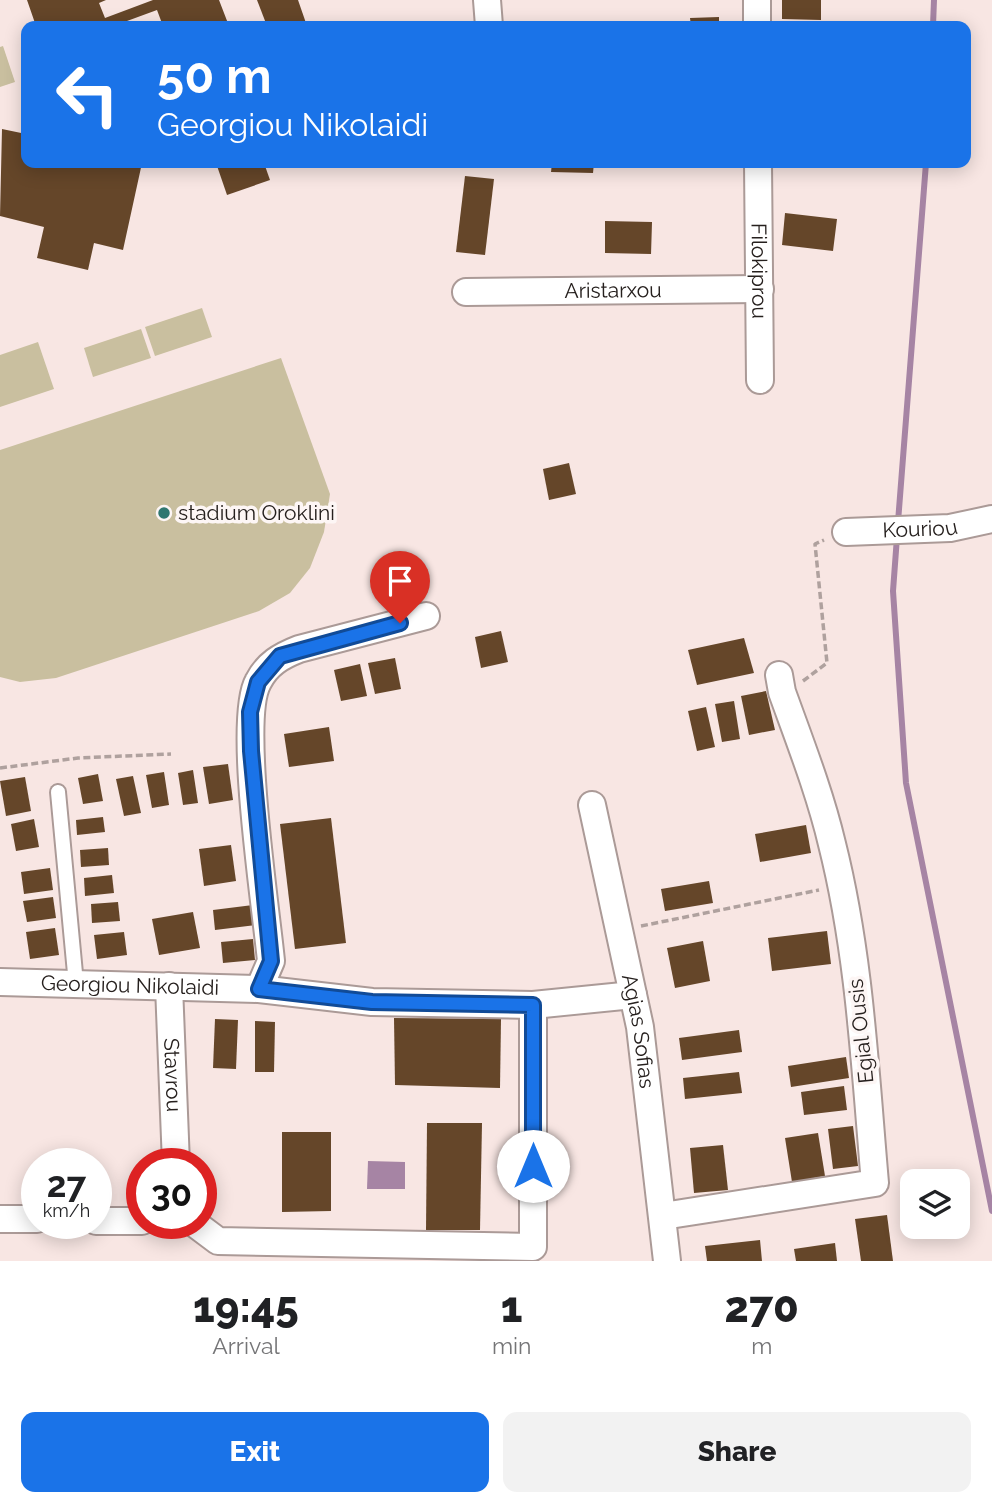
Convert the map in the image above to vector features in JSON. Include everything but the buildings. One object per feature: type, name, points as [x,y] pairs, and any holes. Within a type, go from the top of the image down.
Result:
[{"type":"street","points":[[487,0],[489,21]]},
{"type":"street","points":[[757,0],[757,21]]},
{"type":"street","name":"Filokiprou","points":[[758,168],[761,380]]},
{"type":"street","name":"Aristarxou","points":[[466,292],[760,289]]},
{"type":"street","name":"Kouriou","points":[[846,532],[950,528],[988,520]]},
{"type":"street","points":[[259,989],[271,961],[251,751],[250,712],[258,682],[268,667],[289,653],[426,616]]},
{"type":"street","name":"Egial Ousis","points":[[663,1216],[874,1183],[859,993],[841,885],[832,842],[781,686]]},
{"type":"street","name":"Agias Sofias","points":[[592,805],[633,995],[667,1261]]},
{"type":"street","name":"Georgiou Nikolaidi","points":[[0,982],[259,989],[372,1002],[533,1005],[633,995]]},
{"type":"street","name":"Stavrou","points":[[169,986],[175,1148]]},
{"type":"street","points":[[215,1239],[533,1247],[533,1005]]},
{"type":"street","points":[[0,1219],[21,1219]]},
{"type":"lane","points":[[58,792],[76,984]]},
{"type":"path","points":[[781,686],[827,663],[815,544],[846,532]]},
{"type":"path","points":[[0,768],[78,758],[171,754]]},
{"type":"path","points":[[619,931],[841,885]]},
{"type":"shaded area","points":[[3,46],[15,82],[0,87],[0,47]]},
{"type":"shaded area","points":[[202,308],[212,337],[155,356],[145,327]]},
{"type":"shaded area","points":[[141,329],[151,358],[93,377],[84,348]]},
{"type":"shaded area","points":[[38,342],[54,389],[0,407],[0,355]]},
{"type":"shaded area","name":"stadium Oroklini","points":[[281,358],[330,494],[324,532],[310,568],[290,593],[259,611],[56,678],[20,682],[0,677],[0,450]]},
{"type":"shaded area","points":[[368,1161],[405,1162],[405,1189],[367,1189]]},
{"type":"waterway","points":[[933,21],[934,0]]},
{"type":"waterway","points":[[898,522],[926,168]]},
{"type":"waterway","points":[[897,537],[893,591],[906,783],[992,1211]]},
{"type":"place","name":"stadium Oroklini","points":[[164,513]]},
{"type":"route","points":[[400,623],[280,656],[268,667],[252,696],[251,751],[271,961],[259,989],[372,1002],[533,1005],[533,1166]]}]
